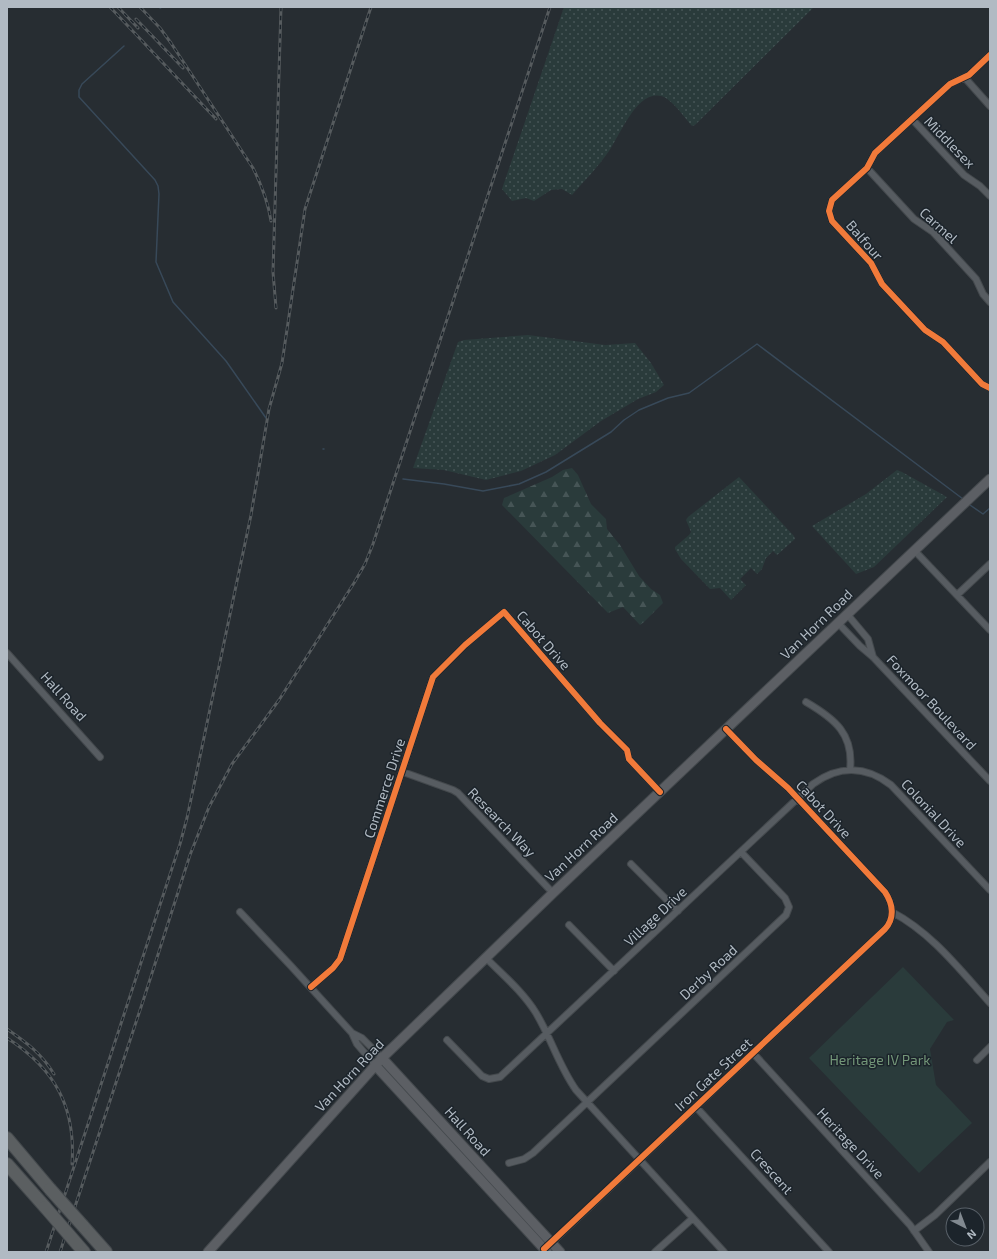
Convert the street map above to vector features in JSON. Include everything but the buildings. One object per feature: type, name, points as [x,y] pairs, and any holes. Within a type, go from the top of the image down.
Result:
[{"type":"highway","points":[[7,1138],[106,1252]]},
{"type":"highway","points":[[7,1164],[81,1248]]},
{"type":"main road","name":"Van Horn Road","points":[[208,1252],[382,1058],[553,893],[990,479]]},
{"type":"main road","name":"Hall Road","points":[[382,1058],[560,1252]]},
{"type":"main road","name":"Hall Road","points":[[376,1065],[545,1251]]},
{"type":"main road","points":[[511,1213],[518,1207]]},
{"type":"street","name":"Balfour","points":[[990,55],[965,78],[950,84],[875,153],[867,168],[832,200],[828,212],[831,219],[871,264],[882,284],[930,334],[943,342],[982,384],[990,388]]},
{"type":"street","points":[[965,78],[990,106]]},
{"type":"street","name":"Middlesex","points":[[912,119],[964,175],[980,186],[990,196]]},
{"type":"street","name":"Carmel","points":[[867,168],[914,219],[933,232],[971,273],[976,279],[983,294],[990,302]]},
{"type":"street","points":[[914,550],[990,630]]},
{"type":"street","points":[[957,595],[990,564]]},
{"type":"street","name":"Commerce Drive","points":[[311,987],[333,968],[340,959],[403,772],[433,677],[465,645],[504,612]]},
{"type":"street","name":"Cabot Drive","points":[[504,612],[600,723],[627,750],[629,759],[660,792]]},
{"type":"street","name":"Foxmoor Boulevard","points":[[847,614],[868,639],[873,657]]},
{"type":"street","name":"Foxmoor Boulevard","points":[[838,623],[873,657],[990,781]]},
{"type":"street","name":"Hall Road","points":[[7,653],[100,757]]},
{"type":"street","points":[[806,702],[825,713],[844,732],[850,747],[850,770]]},
{"type":"street","name":"Cabot Drive","points":[[726,729],[756,760],[798,798],[885,892],[891,902],[892,912]]},
{"type":"street","name":"Village Drive","points":[[447,1040],[482,1076],[489,1079],[500,1077],[813,784],[824,777],[837,772],[850,770]]},
{"type":"street","name":"Colonial Drive","points":[[850,770],[872,774],[891,785],[990,890]]},
{"type":"street","name":"Research Way","points":[[403,772],[458,793],[553,893]]},
{"type":"street","name":"Derby Road","points":[[509,1162],[524,1158],[533,1153],[786,915],[789,907],[785,898],[741,852]]},
{"type":"street","points":[[631,864],[678,911]]},
{"type":"street","name":"Hall Road","points":[[240,912],[352,1033],[362,1038],[382,1058]]},
{"type":"street","points":[[892,912],[910,922],[926,934],[990,1003]]},
{"type":"street","name":"Iron Gate Street","points":[[545,1251],[551,1243],[885,929],[889,923],[892,912]]},
{"type":"street","points":[[569,925],[614,971]]},
{"type":"street","points":[[486,958],[531,1005],[539,1017],[568,1079],[587,1103],[724,1252]]},
{"type":"street","name":"Hall Road","points":[[352,1033],[356,1044],[376,1065]]},
{"type":"street","points":[[977,1060],[990,1047]]},
{"type":"street","name":"Heritage Drive","points":[[753,1053],[914,1231],[929,1252]]},
{"type":"street","name":"Crescent","points":[[696,1106],[829,1252]]},
{"type":"street","points":[[914,1231],[935,1215],[990,1162]]},
{"type":"street","points":[[655,1252],[692,1218]]},
{"type":"green space","points":[[564,7],[814,7],[695,125],[692,126],[669,100],[661,96],[652,96],[644,100],[630,115],[605,157],[572,195],[562,189],[551,190],[534,201],[526,198],[512,201],[502,189]]},
{"type":"green space","points":[[528,335],[605,345],[635,343],[651,363],[664,385],[656,392],[638,399],[601,421],[555,455],[521,471],[486,480],[444,470],[413,468],[458,342],[464,340]]},
{"type":"green space","points":[[572,468],[578,475],[591,504],[606,519],[607,529],[620,545],[639,576],[651,589],[660,595],[663,603],[640,625],[623,607],[608,613],[502,505],[504,498],[552,477],[563,470]]},
{"type":"green space","points":[[897,470],[947,497],[874,567],[856,574],[812,526],[866,494]]},
{"type":"green space","points":[[739,477],[794,536],[795,539],[777,555],[773,551],[766,558],[762,569],[757,574],[751,568],[740,579],[746,585],[731,600],[720,588],[710,589],[681,559],[675,547],[691,532],[686,520],[688,517]]},
{"type":"green space","name":"Heritage IV Park","points":[[903,967],[954,1020],[947,1022],[930,1049],[936,1085],[972,1123],[919,1173],[809,1058]]},
{"type":"waterway","points":[[124,46],[82,84],[79,90],[79,97],[155,180],[158,186],[159,194],[156,262],[173,302],[226,361],[266,418]]},
{"type":"waterway","points":[[403,479],[483,491],[519,484],[546,472],[611,432],[624,420],[639,410],[668,398],[689,393],[757,344],[963,499]]},
{"type":"waterway","points":[[970,505],[983,514],[990,508]]},
{"type":"railway","points":[[110,7],[216,119]]},
{"type":"railway","points":[[118,7],[138,28]]},
{"type":"railway","points":[[140,7],[160,28],[171,43],[253,168],[264,194],[271,221]]},
{"type":"railway","points":[[276,308],[273,272],[281,7]]},
{"type":"railway","points":[[46,1252],[180,844],[187,818],[251,515],[269,409],[282,363],[305,209],[371,7]]},
{"type":"railway","points":[[60,1252],[190,855],[209,807],[232,764],[279,700],[354,583],[365,564],[373,544],[550,7]]},
{"type":"railway","points":[[136,19],[183,68]]},
{"type":"railway","points":[[7,1029],[33,1049],[44,1060],[54,1074]]},
{"type":"railway","points":[[7,1038],[24,1050],[38,1063],[50,1076],[59,1091],[66,1107],[70,1125],[72,1164]]},
{"type":"cycle path","points":[[990,55],[969,75],[950,84],[875,153],[867,168],[832,200],[829,211],[832,221],[871,263],[882,284],[925,330],[943,342],[982,384],[990,388]]},
{"type":"cycle path","points":[[311,987],[333,968],[340,959],[433,677],[465,645],[504,612],[600,723],[627,750],[629,759],[660,792]]},
{"type":"cycle path","points":[[544,1249],[885,929],[892,916],[890,901],[885,892],[788,788],[756,760],[726,729]]}]
